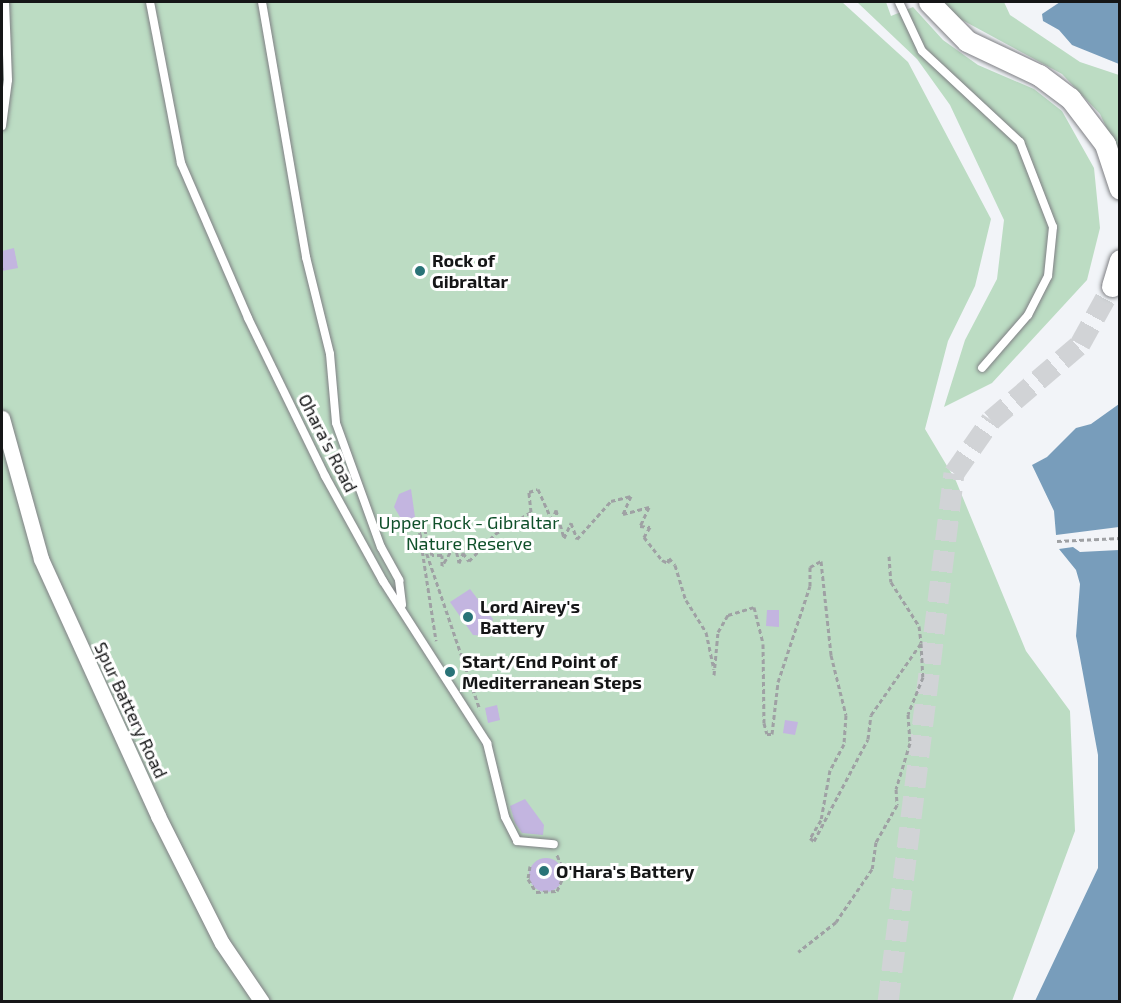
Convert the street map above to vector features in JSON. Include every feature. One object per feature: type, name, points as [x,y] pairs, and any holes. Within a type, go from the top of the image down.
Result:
[{"type":"main road","points":[[929,2],[967,41],[1039,75],[1070,98],[1105,144],[1119,189]]},
{"type":"main road","points":[[1112,286],[1119,261]]},
{"type":"street","name":"Spur Battery Road","points":[[2,418],[31,531],[45,569],[164,827],[222,943],[262,1002]]},
{"type":"lane","points":[[2,126],[8,80],[5,2]]},
{"type":"lane","name":"Ohara's Road","points":[[150,2],[170,120],[190,185],[325,476],[383,581],[402,606],[487,743],[505,817],[517,840],[554,844]]},
{"type":"lane","points":[[262,2],[304,246],[330,354],[336,423],[381,547],[399,580],[402,606]]},
{"type":"lane","points":[[899,2],[922,51],[1020,142],[1053,227],[1043,286],[1028,315],[982,368]]},
{"type":"path","points":[[487,743],[469,673],[417,525],[423,523],[432,555],[442,555],[442,566],[454,545],[459,563],[463,553],[470,561],[495,534],[531,512],[529,492],[538,489],[552,521],[556,510],[564,538],[568,524],[577,539],[611,501],[627,495],[631,496],[626,516],[649,507],[640,526],[650,527],[644,537],[662,560],[668,563],[669,558],[675,565],[686,600],[706,632],[714,675],[716,665],[714,641],[728,615],[754,607],[758,613],[768,735],[774,729],[778,682],[810,586],[810,567],[821,561],[831,655],[846,715],[843,749],[830,771],[821,820],[810,838],[814,840],[841,782],[868,739],[871,716],[921,643]]},
{"type":"path","points":[[420,535],[438,664]]},
{"type":"path","points":[[1057,541],[1119,538]]},
{"type":"path","points":[[798,952],[836,922],[872,870],[876,842],[897,805],[896,789],[910,742],[908,714],[922,677],[921,643],[919,626],[891,582],[889,556]]},
{"type":"path","points":[[530,866],[528,879],[536,892],[557,891],[565,873],[554,844]]},
{"type":"green space","name":"Upper Rock - Gibraltar Nature Reserve","points":[[2,2],[842,2],[908,62],[991,219],[975,286],[948,341],[925,429],[956,481],[1026,651],[1070,711],[1075,831],[1012,1001],[2,1002]]},
{"type":"green space","points":[[857,2],[886,2],[891,16],[913,7],[943,40],[978,65],[1034,89],[1062,111],[1094,168],[1100,228],[1087,280],[992,383],[944,407],[965,340],[997,279],[1004,220],[950,105],[917,59]]},
{"type":"green space","points":[[942,2],[1004,2],[1010,15],[1080,62],[1119,75],[1119,154],[1100,114],[1062,74],[951,14]]},
{"type":"water","points":[[1060,2],[1119,2],[1119,64],[1072,45],[1059,30],[1043,21],[1042,14]]},
{"type":"water","points":[[1119,404],[1119,527],[1056,535],[1054,511],[1032,465],[1047,457],[1076,428],[1091,424]]},
{"type":"water","points":[[1073,547],[1080,552],[1119,550],[1119,1001],[1035,1001],[1098,868],[1098,755],[1076,636],[1080,584],[1076,570],[1059,549]]},
{"type":"building","points":[[14,248],[18,268],[2,271],[2,251]]},
{"type":"building","points":[[411,489],[415,517],[403,522],[394,507],[399,494]]},
{"type":"building","points":[[470,589],[493,619],[487,636],[473,635],[450,602]]},
{"type":"building","points":[[767,610],[779,610],[779,627],[766,626]]},
{"type":"building","points":[[497,705],[500,720],[488,723],[485,708]]},
{"type":"building","points":[[785,720],[798,722],[795,735],[783,733]]},
{"type":"building","points":[[525,799],[544,825],[543,835],[522,833],[515,823],[510,806]]},
{"type":"building","points":[[546,858],[558,863],[563,875],[558,887],[546,892],[534,887],[529,875],[534,863]]},
{"type":"tunnel","points":[[888,1002],[954,473],[991,420],[1080,344],[1112,286]]},
{"type":"place","name":"Rock of Gibraltar","points":[[420,271]]},
{"type":"place","name":"Lord Airey's Battery","points":[[468,617]]},
{"type":"place","name":"Start/End Point of Mediterranean Steps","points":[[450,672]]},
{"type":"place","name":"O'Hara's Battery","points":[[544,871]]}]
